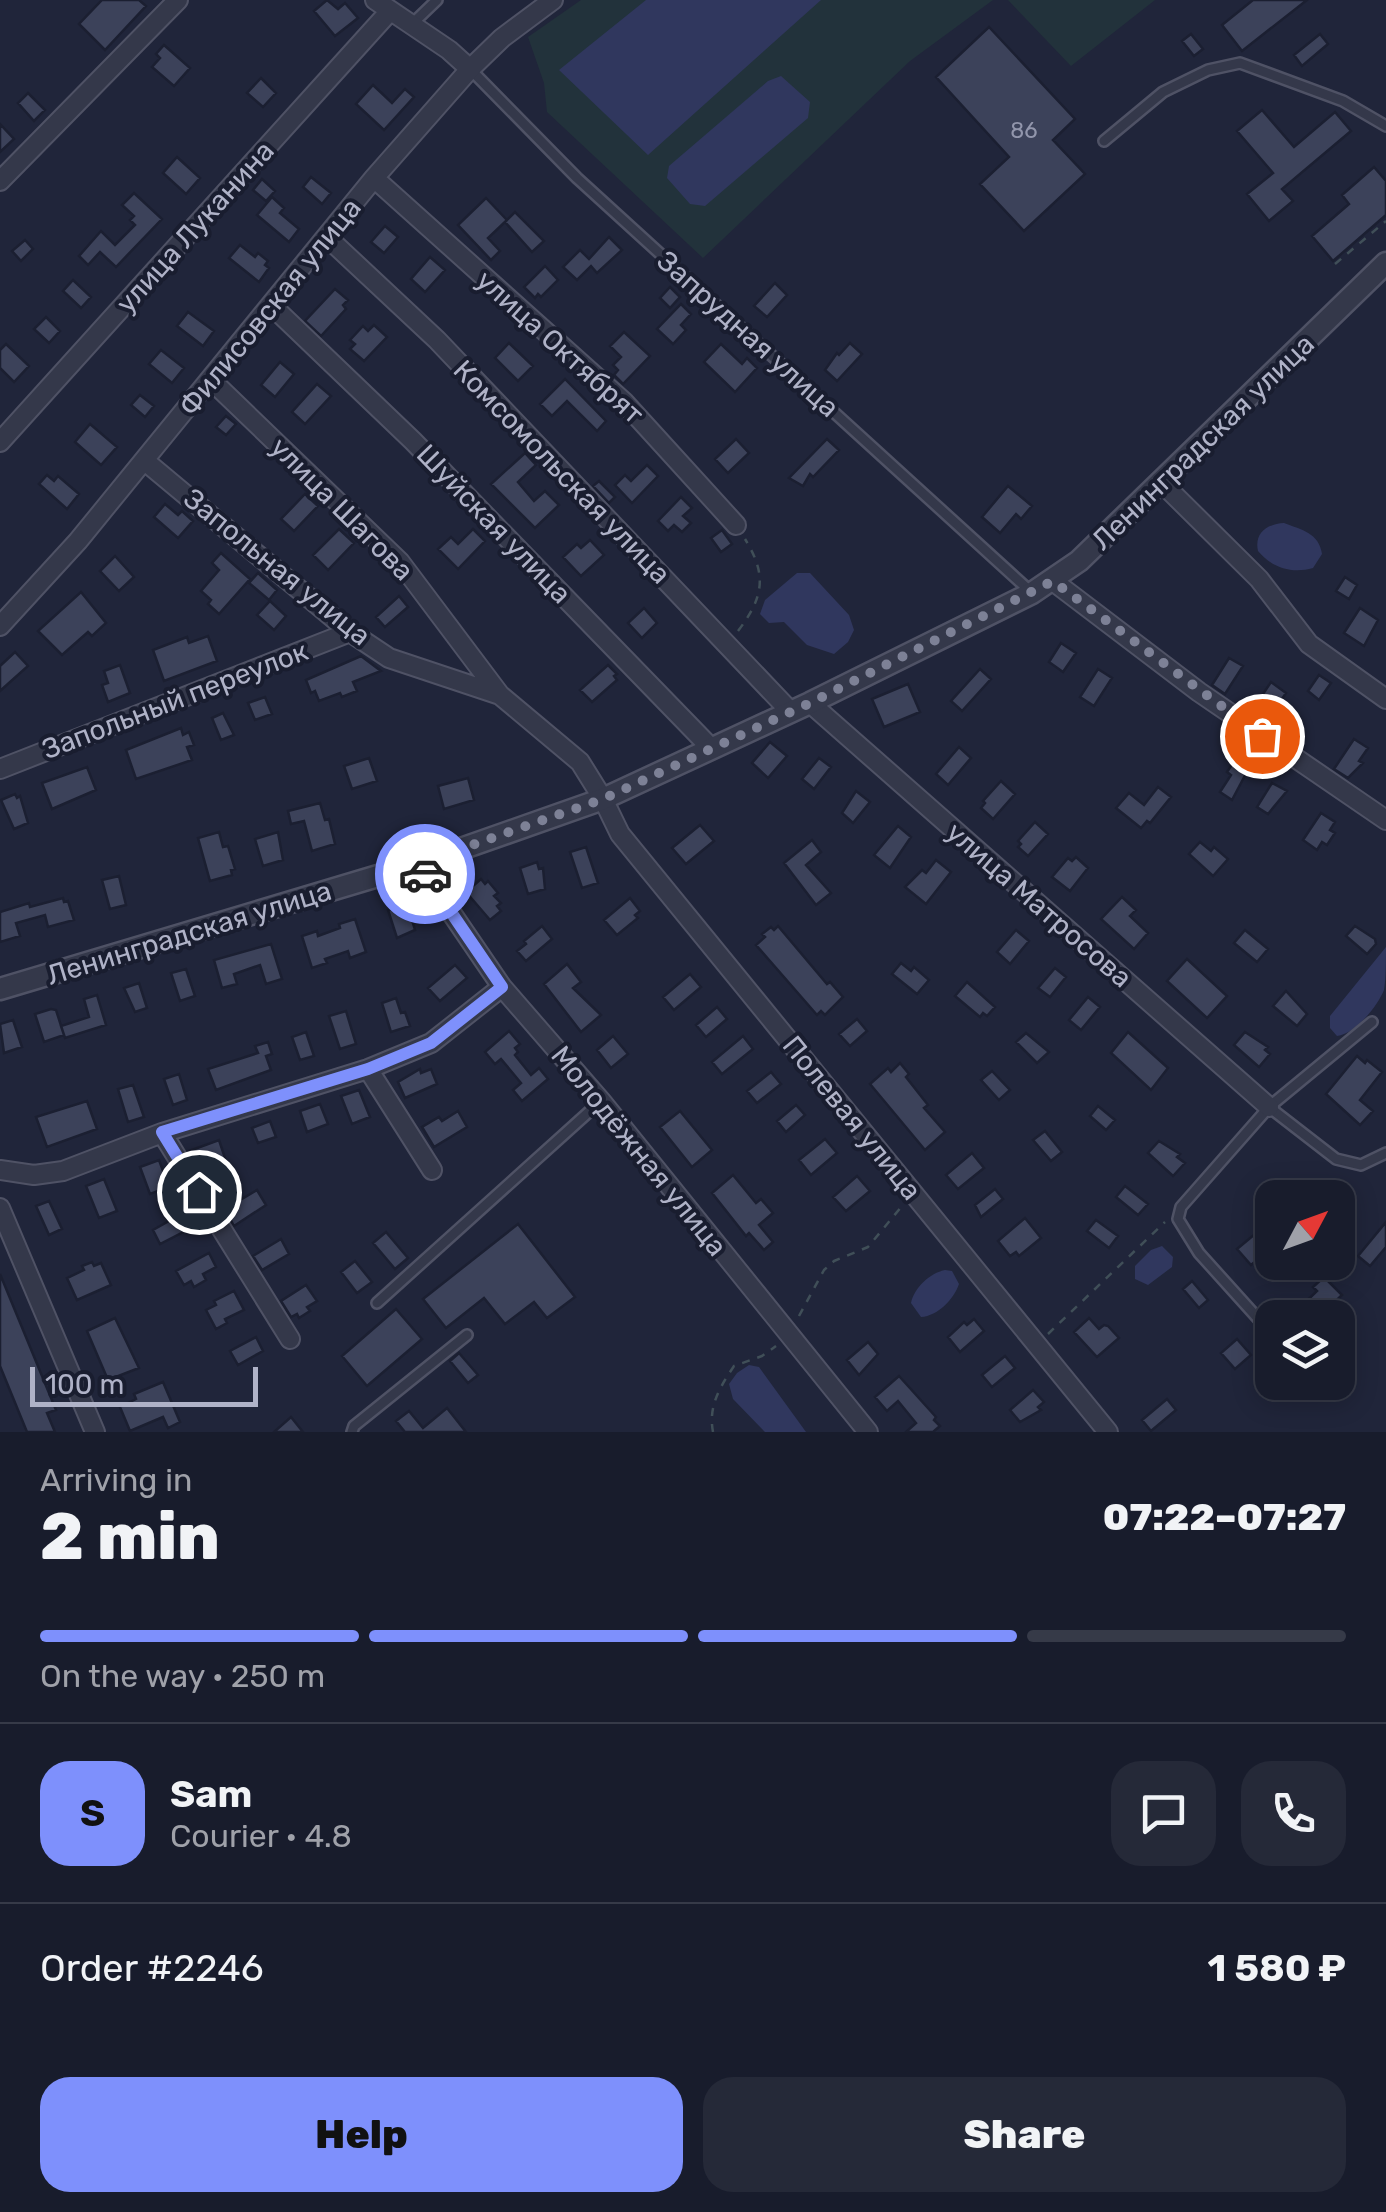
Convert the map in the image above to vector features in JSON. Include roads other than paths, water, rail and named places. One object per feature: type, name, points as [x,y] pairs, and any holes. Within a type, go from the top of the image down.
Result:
[{"type":"street","points":[[0,181],[178,0]]},
{"type":"street","name":"Филисовская улица","points":[[0,626],[145,460],[374,178],[470,68],[552,0]]},
{"type":"street","points":[[382,6],[470,68]]},
{"type":"street","name":"улица Луканина","points":[[0,442],[382,6]]},
{"type":"street","name":"улица Октябрят","points":[[374,178],[624,402],[736,525]]},
{"type":"street","name":"Комсомольская улица","points":[[328,238],[437,340],[727,646],[800,707]]},
{"type":"street","name":"Ленинградская улица","points":[[0,988],[418,864],[603,799],[1032,593],[1079,561],[1386,262]]},
{"type":"street","name":"Шуйская улица","points":[[272,306],[413,441],[710,748]]},
{"type":"street","name":"улица Шагова","points":[[211,380],[400,562],[500,694]]},
{"type":"street","name":"Запольная улица","points":[[145,460],[350,632],[389,658],[500,694],[580,762],[603,799]]},
{"type":"street","points":[[1160,481],[1259,579],[1309,644],[1386,700]]},
{"type":"street","points":[[1053,581],[1199,692],[1386,820]]},
{"type":"street","name":"Запольный переулок","points":[[0,769],[350,632]]},
{"type":"street","name":"улица Матросова","points":[[800,707],[1268,1107]]},
{"type":"street","name":"Полевая улица","points":[[603,799],[620,834],[1108,1432]]},
{"type":"street","name":"Молодёжная улица","points":[[418,864],[502,987],[601,1101],[868,1432]]},
{"type":"street","points":[[0,1170],[34,1175],[63,1171],[162,1132],[368,1069],[431,1043],[502,987]]},
{"type":"street","points":[[368,1069],[432,1170]]},
{"type":"street","points":[[162,1132],[290,1339]]},
{"type":"street","points":[[0,1208],[95,1432]]},
{"type":"lane","points":[[411,26],[437,0]]},
{"type":"lane","points":[[1104,141],[1163,92],[1208,70],[1240,62],[1385,121]]},
{"type":"lane","name":"Запрудная улица","points":[[470,68],[576,178],[1032,593]]},
{"type":"lane","points":[[1255,1315],[1200,1254],[1178,1220],[1181,1207],[1268,1107],[1372,1022]]},
{"type":"lane","points":[[377,1303],[601,1101]]},
{"type":"lane","points":[[1268,1107],[1349,1164],[1371,1163],[1386,1153]]},
{"type":"lane","points":[[352,1432],[354,1426],[467,1335]]},
{"type":"water","points":[[646,0],[821,0],[648,155],[559,70]]},
{"type":"water","points":[[781,76],[810,102],[808,118],[705,206],[690,204],[667,178],[669,166],[768,81]]},
{"type":"water","points":[[1284,523],[1309,533],[1317,541],[1322,554],[1313,568],[1283,568],[1258,551],[1263,531]]},
{"type":"water","points":[[797,573],[810,573],[849,615],[854,630],[848,642],[834,654],[807,645],[784,622],[769,623],[760,614],[765,600]]},
{"type":"water","points":[[1386,947],[1381,997],[1358,1025],[1337,1036],[1330,1028],[1330,1016]]},
{"type":"water","points":[[1162,1246],[1173,1257],[1172,1267],[1148,1285],[1135,1279],[1135,1266],[1151,1250]]},
{"type":"water","points":[[952,1271],[959,1284],[957,1290],[939,1310],[921,1317],[911,1303],[915,1292],[928,1278]]},
{"type":"water","points":[[749,1365],[759,1367],[806,1432],[765,1432],[733,1399],[729,1384]]}]
